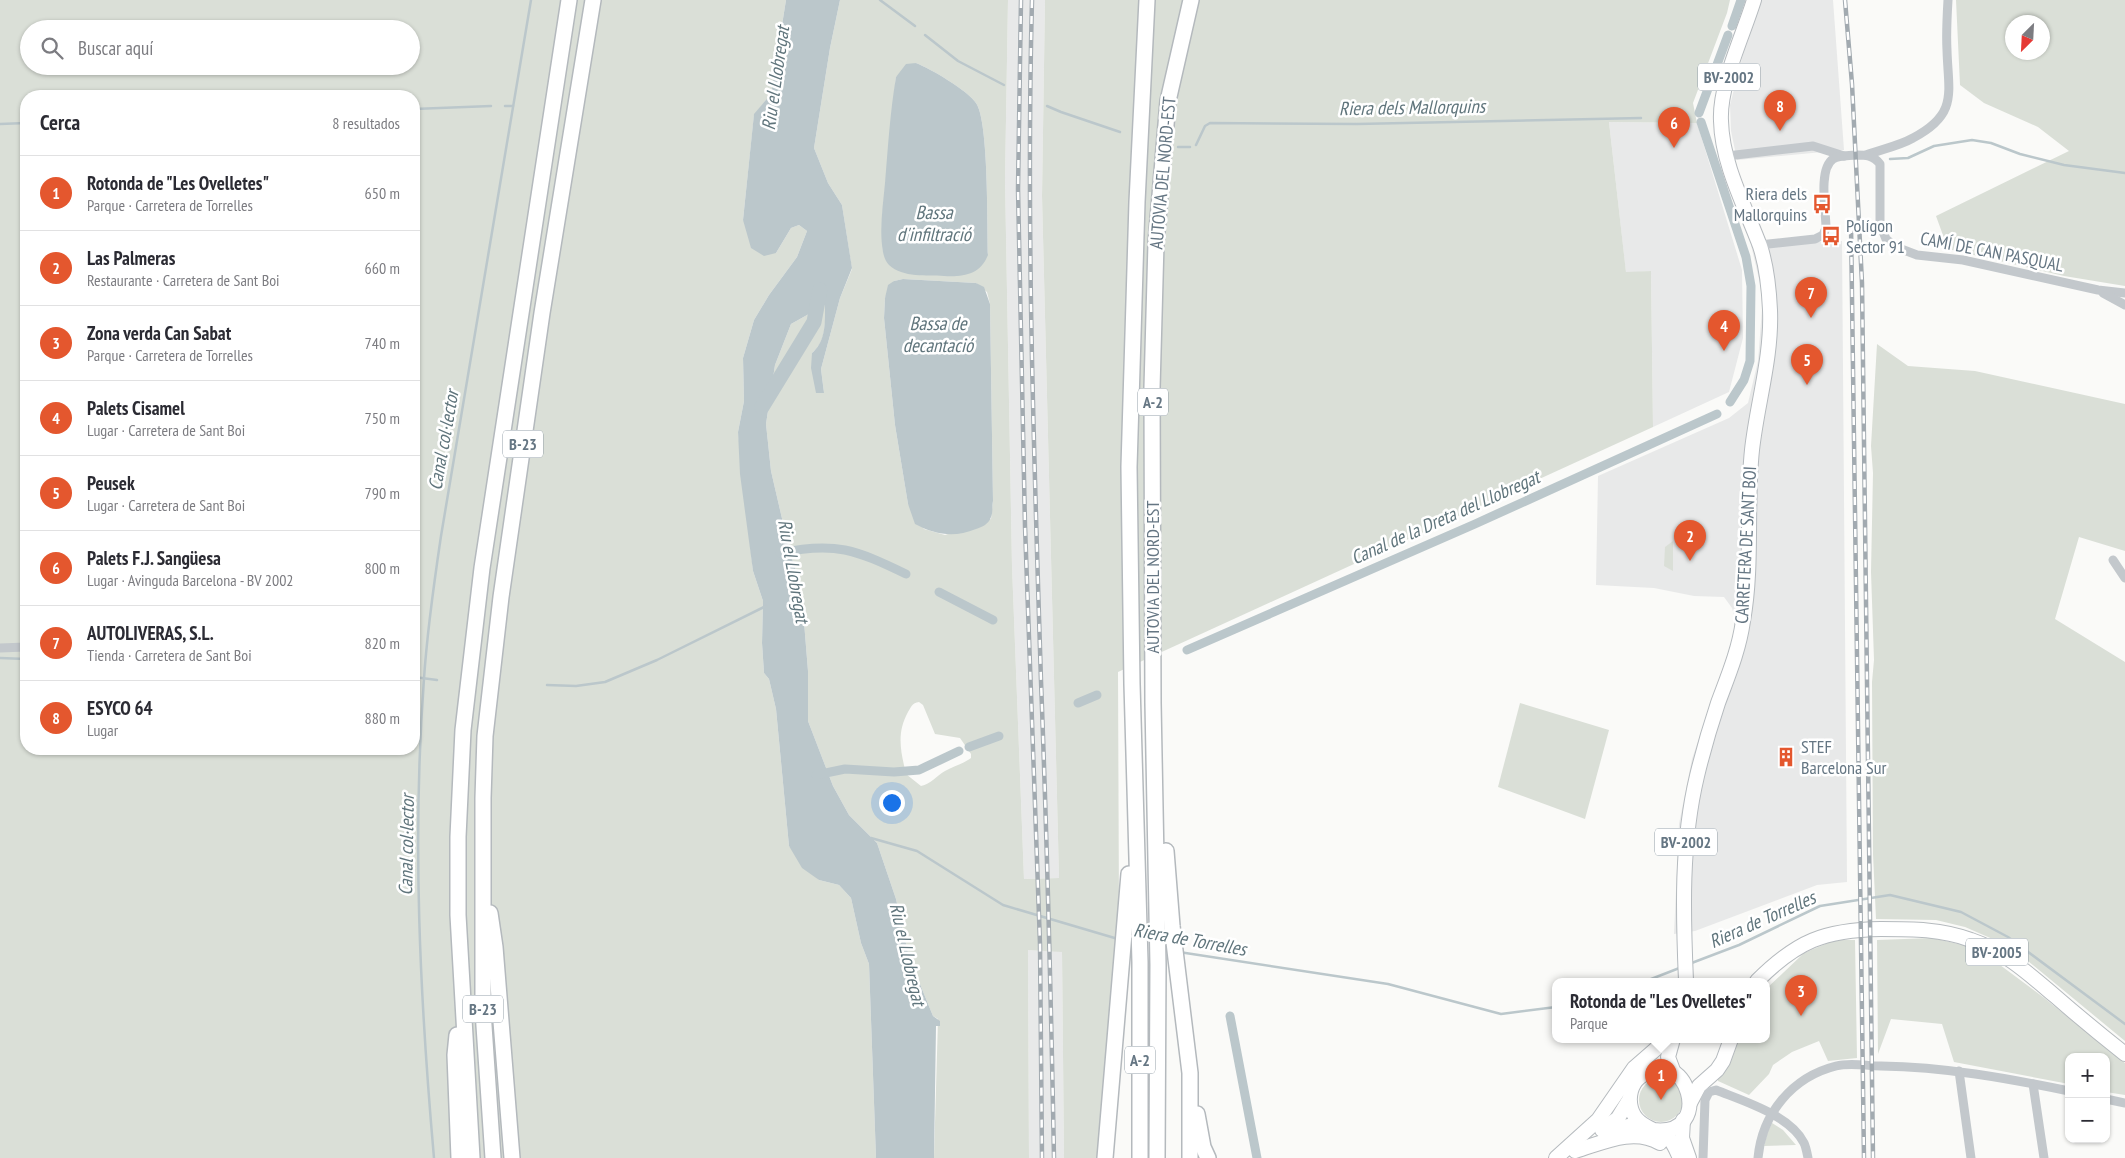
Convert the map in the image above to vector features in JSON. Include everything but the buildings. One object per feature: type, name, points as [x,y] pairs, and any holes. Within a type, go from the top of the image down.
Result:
[{"type":"highway","name":"B-23","points":[[472,1158],[458,915],[458,838],[463,730],[482,568],[569,0]]},
{"type":"highway","name":"B-23","points":[[493,1158],[483,1011],[482,860],[485,736],[501,597],[542,312],[593,0]]},
{"type":"highway","name":"AUTOVIA DEL NORD-EST","points":[[1133,918],[1130,857],[1136,841],[1131,674],[1129,467],[1136,212],[1148,0]]},
{"type":"highway","name":"AUTOVIA DEL NORD-EST","points":[[1157,1158],[1158,965],[1164,925],[1153,703],[1152,388],[1156,243],[1168,101],[1191,0]]},
{"type":"highway","points":[[482,860],[495,947],[513,1158]]},
{"type":"highway","points":[[1105,1158],[1123,958],[1133,918]]},
{"type":"highway","name":"A-2","points":[[1133,918],[1140,962],[1140,1158]]},
{"type":"highway","points":[[1164,925],[1178,968],[1190,1073],[1201,1138],[1208,1158]]},
{"type":"highway","points":[[459,1158],[455,1055],[462,994]]},
{"type":"highway","points":[[1190,1073],[1190,1158]]},
{"type":"main road","name":"BV-2002","points":[[1754,0],[1722,100],[1720,120],[1727,156],[1759,244]]},
{"type":"main road","name":"CARRETERA DE SANT BOI","points":[[1686,978],[1684,868],[1689,812],[1710,730],[1737,651],[1744,620],[1747,593],[1752,452],[1770,316],[1769,286],[1759,244]]},
{"type":"main road","name":"BV-2005","points":[[1760,978],[1791,951],[1812,939],[1838,932],[1918,929],[1955,935],[1982,944],[2020,967],[2125,1054]]},
{"type":"main road","name":"BV-2005","points":[[1769,978],[1801,950],[1838,932]]},
{"type":"main road","points":[[1556,1158],[1598,1120],[1627,1077],[1665,1043]]},
{"type":"main road","points":[[1569,1155],[1592,1136],[1612,1124],[1622,1113],[1636,1080],[1658,1060],[1666,1043]]},
{"type":"main road","points":[[1668,1043],[1668,1057],[1678,1076],[1688,1089],[1690,1102]]},
{"type":"main road","points":[[1647,1072],[1659,1069],[1678,1076],[1696,1077],[1711,1068],[1723,1043]]},
{"type":"main road","points":[[1569,1155],[1633,1124],[1650,1128],[1673,1127],[1683,1120],[1699,1086],[1718,1070],[1730,1043]]},
{"type":"main road","points":[[1629,1100],[1635,1117],[1670,1141],[1680,1158]]},
{"type":"main road","points":[[1683,1120],[1682,1138],[1689,1158]]},
{"type":"main road","points":[[1569,1155],[1623,1136],[1641,1136],[1663,1145],[1675,1158]]},
{"type":"street","points":[[1759,244],[1815,239],[1823,235],[1826,228],[1825,169],[1830,161],[1844,156],[1866,155],[1915,137],[1928,129],[1942,114],[1949,97],[1950,87],[1946,50],[1948,0]]},
{"type":"street","points":[[1727,156],[1813,146],[1844,156]]},
{"type":"street","name":"CAMÍ DE CAN PASQUAL","points":[[1866,155],[1874,158],[1880,164],[1880,224],[1886,238],[1896,247],[1917,255],[1972,262],[2098,290]]},
{"type":"street","points":[[2098,290],[2125,293]]},
{"type":"street","points":[[2098,290],[2125,305]]},
{"type":"street","points":[[2125,562],[2113,560],[2125,578]]},
{"type":"street","points":[[0,648],[20,647]]},
{"type":"street","points":[[1758,1158],[1760,1137],[1771,1113],[1782,1100],[1817,1073],[1836,1066],[1856,1064],[1959,1071],[2065,1090]]},
{"type":"street","points":[[1959,1071],[1970,1158]]},
{"type":"street","points":[[2033,1084],[2044,1158]]},
{"type":"street","points":[[1703,1158],[1705,1100],[1706,1095],[1713,1090],[1771,1113],[1794,1129],[1804,1143],[1808,1158]]},
{"type":"street","points":[[2110,1100],[2125,1103]]},
{"type":"shaded area","points":[[0,0],[786,0],[771,94],[754,115],[743,220],[776,253],[791,228],[799,225],[807,231],[797,257],[769,295],[754,320],[743,358],[744,401],[738,432],[753,571],[763,601],[762,643],[764,673],[769,679],[776,709],[789,846],[819,880],[839,885],[851,898],[861,943],[869,964],[876,1158],[0,1158]]},
{"type":"shaded area","points":[[840,0],[1008,0],[1005,180],[1012,566],[1024,879],[1059,878],[1042,196],[1045,0],[1730,0],[1727,13],[1693,103],[1697,123],[1609,122],[1626,272],[1651,271],[1653,427],[1118,672],[1119,914],[1101,1158],[1064,1158],[1062,952],[1028,950],[1029,1158],[934,1158],[938,1019],[933,1016],[909,957],[896,899],[877,843],[849,815],[833,786],[808,721],[808,671],[801,585],[790,553],[771,471],[766,424],[775,365],[791,324],[825,305],[823,337],[812,353],[824,393],[821,369],[840,298],[852,269],[842,205],[828,183],[814,148],[830,48]],"holes":[[[916,63],[957,86],[976,103],[980,114],[985,152],[988,255],[883,252],[882,220],[896,77]],[[903,279],[976,283],[987,292],[990,304],[993,501],[991,519],[945,535],[924,529],[908,504],[895,425],[884,318],[885,298],[894,281]],[[919,702],[923,705],[935,734],[960,738],[971,754],[971,758],[968,760],[945,771],[928,784],[921,786],[906,774],[901,743],[904,720],[913,704]]]},
{"type":"shaded area","points":[[1008,0],[1045,0],[1042,196],[1059,878],[1024,879],[1012,566],[1005,180]]},
{"type":"shaded area","points":[[1757,0],[1833,0],[1844,150],[1737,160],[1731,131],[1730,105]]},
{"type":"shaded area","points":[[1956,0],[2125,0],[2125,286],[2064,276],[1948,249],[1936,216],[2069,151],[2038,127],[1984,103],[1960,85]]},
{"type":"shaded area","points":[[1609,122],[1697,123],[1742,270],[1743,338],[1729,392],[1653,427],[1651,271],[1626,273]]},
{"type":"shaded area","points":[[1842,241],[1847,882],[1817,885],[1695,931],[1674,934],[1679,824],[1692,759],[1734,635],[1734,615],[1732,608],[1724,597],[1694,596],[1654,588],[1596,585],[1598,476],[1729,418],[1748,403],[1758,361],[1763,296],[1751,245]]},
{"type":"shaded area","points":[[1877,344],[1908,366],[1975,371],[2125,404],[2125,551],[2079,537],[2055,619],[2125,662],[2125,1041],[2011,947],[1965,927],[1936,920],[1876,919],[1873,854],[1872,682],[1874,660],[1871,572],[1873,473],[1871,446]]},
{"type":"shaded area","points":[[1673,541],[1673,571],[1664,566],[1665,547]]},
{"type":"shaded area","points":[[1520,703],[1609,730],[1585,819],[1498,787]]},
{"type":"shaded area","points":[[1932,938],[1967,946],[1996,962],[2125,1063],[2125,1095],[2110,1093],[2110,1053],[2065,1053],[2065,1083],[1954,1062],[1942,1024],[1891,1019],[1878,1054],[1877,940]]},
{"type":"shaded area","points":[[1835,940],[1855,940],[1857,1058],[1828,1061],[1819,1041],[1792,1052],[1773,1065],[1769,1074],[1749,1095],[1718,1081],[1718,1077],[1731,1060],[1737,1043],[1770,1043],[1770,985],[1804,953]]},
{"type":"shaded area","points":[[1028,950],[1062,951],[1064,1158],[1029,1158]]},
{"type":"shaded area","points":[[1665,1078],[1677,1084],[1682,1091],[1682,1109],[1677,1116],[1670,1121],[1657,1122],[1645,1116],[1640,1109],[1639,1096],[1645,1084],[1652,1079]]},
{"type":"shaded area","points":[[1772,1123],[1783,1130],[1796,1145],[1764,1146]]},
{"type":"water","points":[[786,0],[840,0],[830,48],[814,148],[828,183],[842,205],[852,268],[840,298],[821,369],[824,393],[816,393],[811,368],[812,353],[820,343],[824,331],[825,305],[791,324],[775,365],[766,424],[771,471],[790,553],[801,585],[808,671],[808,721],[833,786],[849,815],[877,843],[896,899],[909,957],[933,1016],[940,1021],[940,1026],[936,1026],[934,1158],[876,1158],[869,964],[861,943],[851,898],[839,885],[819,880],[802,868],[789,846],[776,709],[769,679],[764,673],[762,643],[763,601],[753,571],[740,474],[738,432],[744,401],[743,358],[754,320],[769,295],[797,257],[807,231],[799,225],[791,228],[776,253],[764,256],[751,248],[743,220],[754,114],[771,94]]},
{"type":"water","name":"Bassa d'infiltració","points":[[916,63],[965,92],[976,103],[980,114],[985,152],[988,255],[985,262],[976,271],[964,275],[923,276],[908,274],[889,265],[883,254],[882,218],[896,77],[906,64]]},
{"type":"water","name":"Bassa de decantació","points":[[903,279],[976,283],[984,287],[990,304],[992,515],[987,523],[981,527],[960,534],[938,533],[915,524],[908,504],[895,425],[884,318],[888,285]]},
{"type":"waterway","name":"Canal col·lector","points":[[420,739],[425,661],[441,536],[531,0]]},
{"type":"waterway","name":"Riera dels Mallorquins","points":[[880,0],[915,26]]},
{"type":"waterway","name":"Canal de la Dreta del Llobregat","points":[[1732,26],[1741,0]]},
{"type":"waterway","name":"Riera dels Mallorquins","points":[[925,35],[958,61],[1004,85]]},
{"type":"waterway","name":"Canal de la Dreta del Llobregat","points":[[1699,113],[1728,35]]},
{"type":"waterway","points":[[420,109],[491,106]]},
{"type":"waterway","points":[[505,106],[513,106]]},
{"type":"waterway","name":"Riera dels Mallorquins","points":[[1047,106],[1120,132]]},
{"type":"waterway","name":"Riera dels Mallorquins","points":[[1196,145],[1205,126],[1210,123],[1357,124],[1641,118]]},
{"type":"waterway","name":"Canal de la Dreta del Llobregat","points":[[1701,122],[1746,257],[1751,286],[1750,361],[1744,380],[1730,402]]},
{"type":"waterway","points":[[0,124],[20,123]]},
{"type":"waterway","points":[[1890,159],[1908,158],[1934,146],[1972,140],[1991,143],[2020,154],[2064,165],[2125,173]]},
{"type":"waterway","name":"Riera dels Mallorquins","points":[[1178,147],[1190,147]]},
{"type":"waterway","name":"Riu el Llobregat","points":[[762,407],[814,322],[820,290]]},
{"type":"waterway","name":"Canal de la Dreta del Llobregat","points":[[1187,650],[1475,524],[1717,414]]},
{"type":"waterway","name":"Canal de la Dreta del Llobregat","points":[[780,553],[816,548],[845,550],[873,559],[906,574]]},
{"type":"waterway","name":"Canal de la Dreta del Llobregat","points":[[939,592],[993,620]]},
{"type":"waterway","points":[[547,685],[576,686],[605,682],[657,660],[766,606]]},
{"type":"waterway","points":[[0,658],[20,659]]},
{"type":"waterway","name":"Canal col·lector","points":[[420,678],[437,680]]},
{"type":"waterway","name":"Canal de la Dreta del Llobregat","points":[[1078,703],[1097,695]]},
{"type":"waterway","name":"Canal de la Dreta del Llobregat","points":[[969,747],[999,736]]},
{"type":"waterway","name":"Canal de la Dreta del Llobregat","points":[[816,775],[845,769],[894,772],[919,770],[959,751]]},
{"type":"waterway","name":"Canal col·lector","points":[[420,755],[419,919],[425,1039],[434,1158]]},
{"type":"waterway","name":"Riera de Torrelles","points":[[871,838],[917,851],[1003,905],[1118,939]]},
{"type":"waterway","name":"Riera de Torrelles","points":[[1689,964],[1739,945],[1820,906],[1890,895],[1961,912],[2008,937],[2125,1024]]},
{"type":"waterway","name":"Riera de Torrelles","points":[[1179,952],[1388,984],[1501,1014],[1552,1008]]},
{"type":"waterway","name":"Riera de Torrelles","points":[[1654,978],[1682,967]]},
{"type":"waterway","points":[[1230,1016],[1257,1158]]},
{"type":"railway","points":[[1021,0],[1018,189],[1025,526],[1040,944],[1042,1158]]},
{"type":"railway","points":[[1032,0],[1030,255],[1054,1158]]},
{"type":"railway","points":[[1845,0],[1852,84],[1862,283],[1873,1158]]},
{"type":"railway","points":[[1851,225],[1864,1158]]},
{"type":"place","name":"ESYCO 64","points":[[1780,131]]},
{"type":"place","name":"Palets F.J. Sangüesa","points":[[1674,148]]},
{"type":"place","name":"Riera dels Mallorquins","points":[[1822,204]]},
{"type":"place","name":"Polígon Sector 91","points":[[1831,236]]},
{"type":"place","name":"AUTOLIVERAS, S.L.","points":[[1811,318]]},
{"type":"place","name":"Palets Cisamel","points":[[1724,351]]},
{"type":"place","name":"Peusek","points":[[1807,385]]},
{"type":"place","name":"Las Palmeras","points":[[1690,561]]},
{"type":"place","name":"STEF Barcelona Sur","points":[[1786,757]]},
{"type":"place","name":"Zona verda Can Sabat","points":[[1801,1016]]},
{"type":"place","name":"Rotonda de \"Les Ovelletes\"","points":[[1661,1100]]}]
